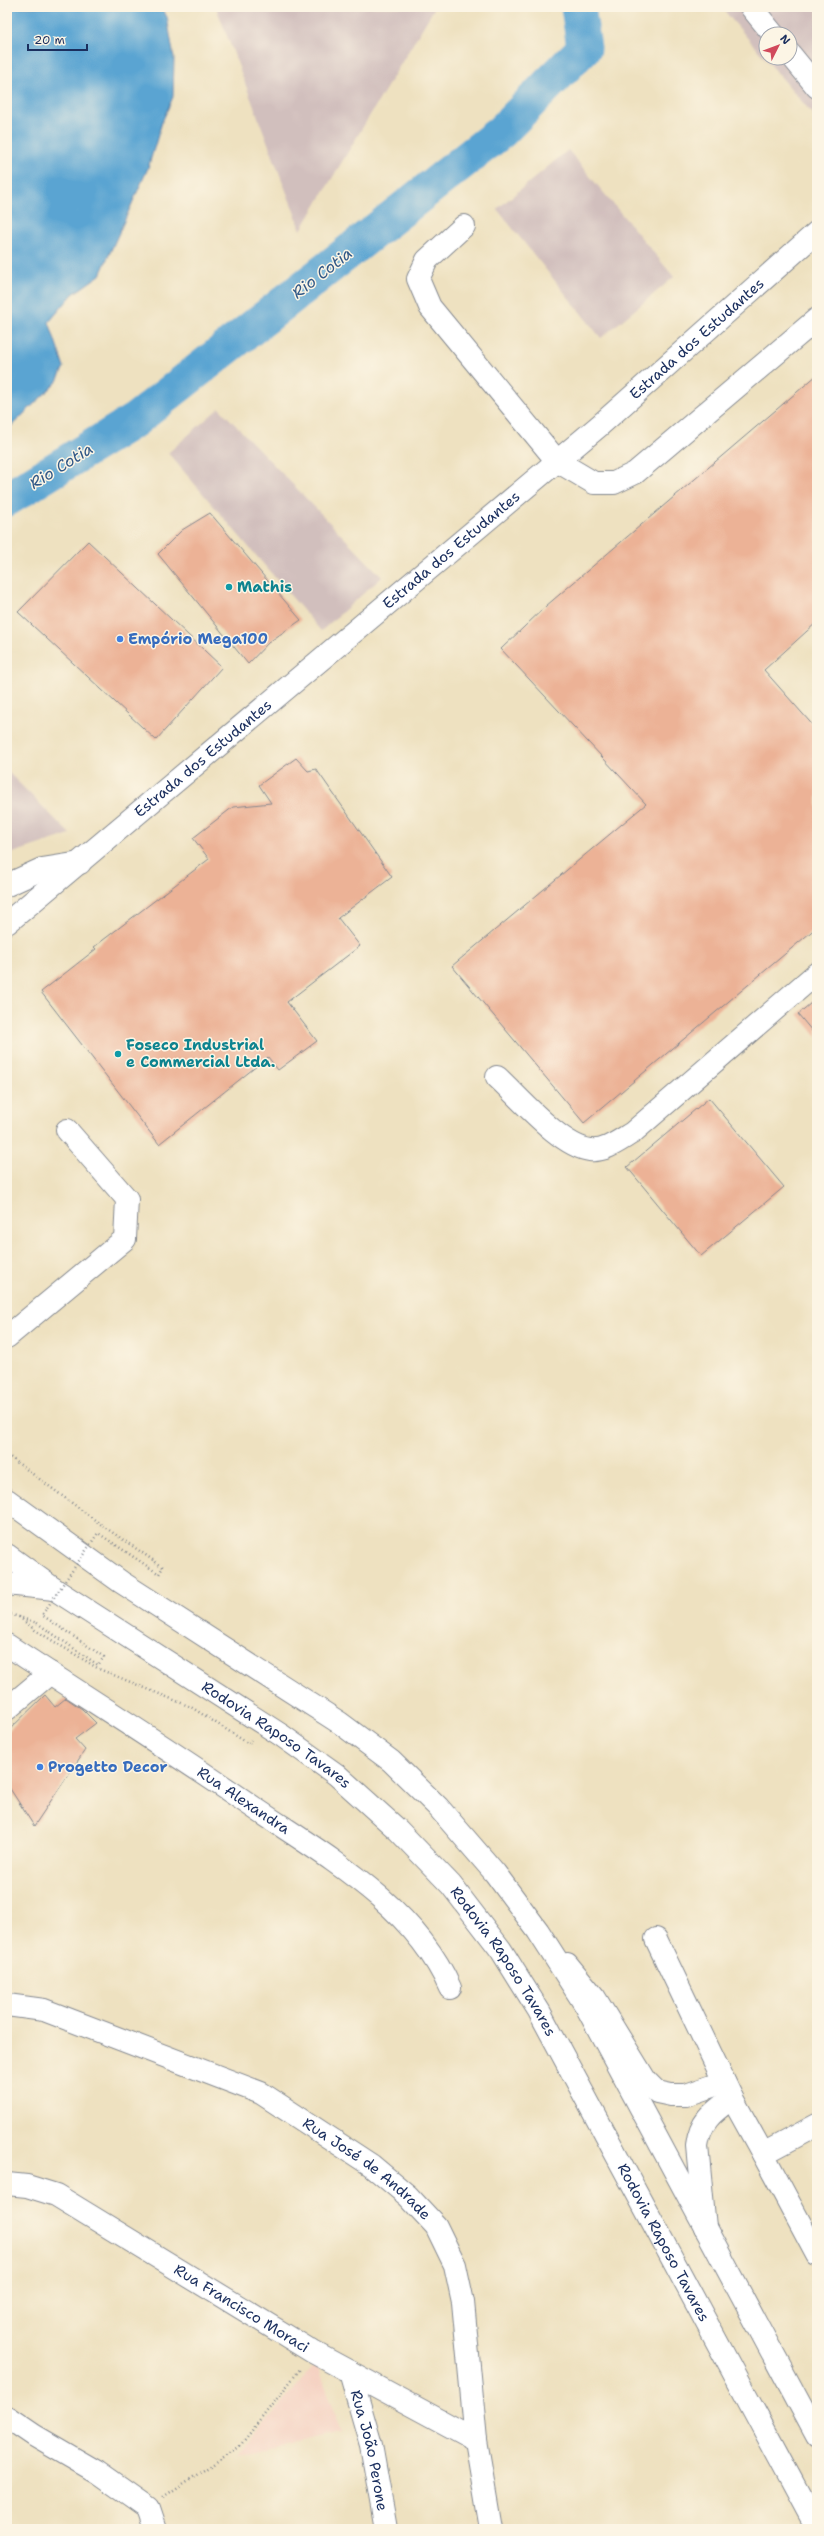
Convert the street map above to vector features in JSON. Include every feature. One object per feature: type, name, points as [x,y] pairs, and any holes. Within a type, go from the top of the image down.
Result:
[{"type":"main road","points":[[751,7],[766,26]]},
{"type":"main road","points":[[798,64],[817,87]]},
{"type":"main road","points":[[464,226],[427,260],[418,279],[430,307],[557,462],[594,483],[614,483],[635,473],[817,319]]},
{"type":"main road","name":"Estrada dos Estudantes","points":[[9,917],[81,862],[557,462],[817,232]]},
{"type":"main road","name":"Estrada dos Estudantes","points":[[7,885],[42,869],[81,862]]},
{"type":"main road","points":[[497,1077],[558,1133],[576,1146],[591,1150],[608,1147],[632,1132],[817,973]]},
{"type":"main road","points":[[7,1337],[125,1239],[127,1199],[67,1130]]},
{"type":"main road","points":[[7,1500],[121,1582],[340,1723],[391,1761],[448,1819],[495,1873],[538,1931],[586,2006],[817,2436]]},
{"type":"main road","name":"Rodovia Raposo Tavares","points":[[7,1555],[54,1589],[260,1722],[337,1775],[398,1830],[452,1884],[501,1950],[539,2011],[817,2528]]},
{"type":"main road","points":[[7,1584],[54,1589]]},
{"type":"main road","name":"Rua Alexandra","points":[[7,1645],[190,1764],[345,1870],[388,1905],[420,1937],[439,1964],[450,1988]]},
{"type":"main road","points":[[7,1709],[50,1673]]},
{"type":"main road","points":[[538,1931],[585,1984],[646,2081],[657,2092],[686,2095],[728,2090]]},
{"type":"main road","points":[[656,1939],[728,2090],[817,2255]]},
{"type":"main road","name":"Rua José de Andrade","points":[[7,2005],[44,2010],[261,2093],[371,2165],[408,2196],[436,2226],[455,2265],[463,2302],[476,2440],[491,2529]]},
{"type":"main road","points":[[705,2229],[697,2146],[698,2133],[703,2122],[728,2090]]},
{"type":"main road","points":[[763,2154],[817,2126]]},
{"type":"main road","name":"Rua Francisco Moraci","points":[[7,2184],[27,2186],[56,2195],[313,2352],[476,2440]]},
{"type":"main road","name":"Rua João Perone","points":[[350,2372],[371,2445],[386,2529]]},
{"type":"main road","points":[[7,2417],[35,2436],[97,2472],[148,2508],[155,2529]]},
{"type":"path","points":[[7,1455],[103,1526],[163,1567],[159,1574],[98,1533],[42,1615],[104,1657],[98,1665],[37,1623],[7,1613]]},
{"type":"path","points":[[20,1617],[35,1630],[99,1669],[190,1707],[249,1744],[260,1722]]},
{"type":"path","points":[[148,2508],[238,2447],[313,2352]]},
{"type":"shaded area","points":[[216,7],[435,7],[301,230]]},
{"type":"shaded area","points":[[721,7],[817,7],[817,119],[772,66],[798,66],[798,26],[758,26],[758,50]]},
{"type":"shaded area","points":[[568,150],[674,277],[601,338],[497,209]]},
{"type":"shaded area","points":[[219,408],[382,577],[321,631],[168,453]]},
{"type":"shaded area","points":[[7,771],[70,834],[7,855]]},
{"type":"shaded area","points":[[317,2363],[342,2432],[238,2454]]},
{"type":"water","points":[[7,7],[161,7],[167,17],[174,58],[173,97],[162,122],[148,168],[100,275],[73,294],[49,322],[64,367],[56,383],[7,430]]},
{"type":"building","points":[[817,375],[817,622],[764,670],[817,730],[817,927],[584,1123],[452,966],[646,804],[501,649],[546,606]]},
{"type":"building","name":"Mathis","points":[[210,513],[301,620],[269,642],[248,664],[158,554],[182,530]]},
{"type":"building","name":"Empório Mega100","points":[[88,541],[222,667],[156,740],[18,612]]},
{"type":"building","points":[[296,758],[308,771],[316,769],[392,877],[338,918],[360,946],[287,1002],[317,1041],[278,1070],[268,1057],[159,1144],[41,992],[96,949],[94,947],[209,859],[193,838],[233,807],[271,803],[259,785]]},
{"type":"building","points":[[817,998],[817,1037],[798,1014]]},
{"type":"building","points":[[709,1098],[784,1187],[701,1256],[627,1167]]},
{"type":"building","name":"Progetto Decor","points":[[45,1695],[55,1707],[66,1698],[82,1709],[96,1723],[75,1739],[85,1750],[34,1826],[7,1784],[7,1732]]},
{"type":"waterway","name":"Rio Cotia","points":[[7,499],[135,420],[502,131],[584,48],[578,7]]},
{"type":"place","name":"Mathis","points":[[229,587]]},
{"type":"place","name":"Empório Mega100","points":[[120,639]]},
{"type":"place","name":"Foseco Industrial e Commercial Ltda.","points":[[118,1054]]},
{"type":"place","name":"Progetto Decor","points":[[40,1767]]}]
